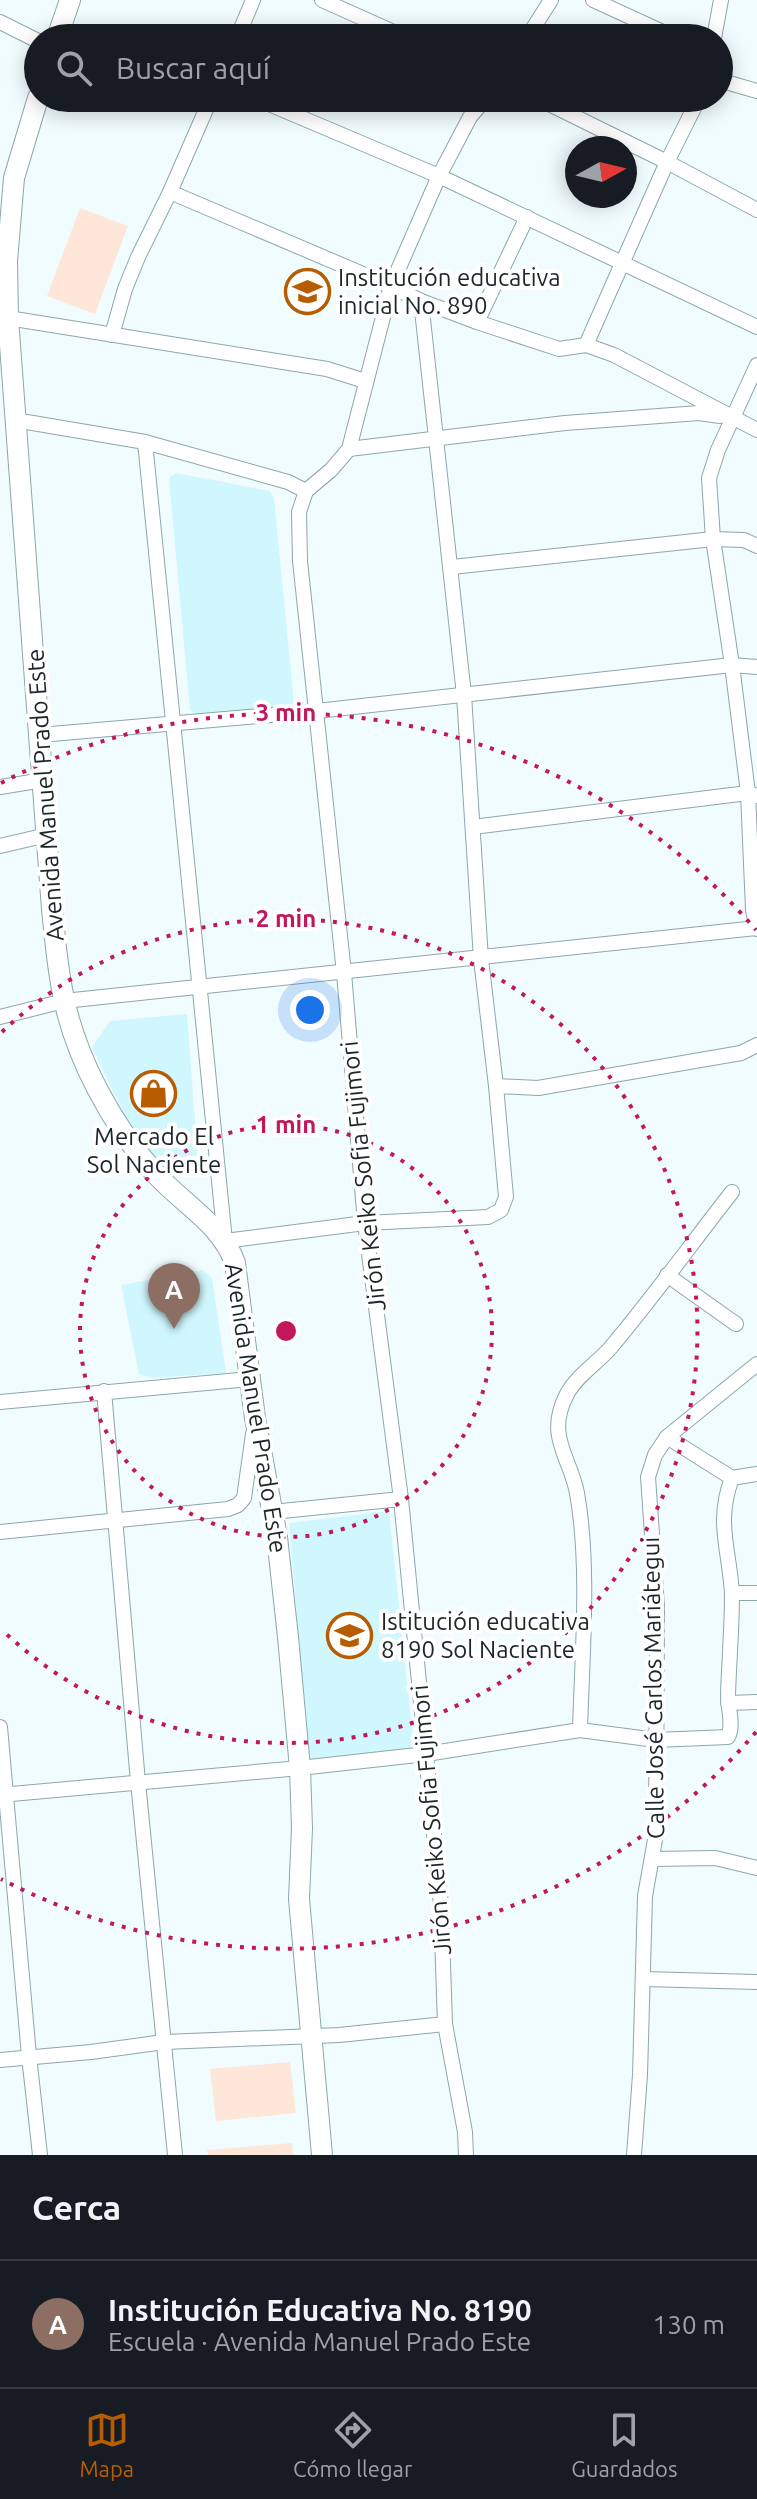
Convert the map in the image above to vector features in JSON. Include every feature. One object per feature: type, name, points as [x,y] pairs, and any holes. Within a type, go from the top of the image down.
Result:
[{"type":"street","points":[[62,24],[70,0]]},
{"type":"street","points":[[243,24],[253,0]]},
{"type":"street","points":[[322,0],[376,24]]},
{"type":"street","points":[[536,24],[551,0]]},
{"type":"street","points":[[593,0],[645,24]]},
{"type":"street","points":[[717,24],[721,0]]},
{"type":"street","points":[[0,22],[24,34]]},
{"type":"street","points":[[733,84],[757,91]]},
{"type":"street","name":"Avenida Manuel Prado Este","points":[[34,112],[14,178],[7,261],[8,318],[52,909],[64,1001],[85,1061],[117,1125],[155,1174],[225,1241],[235,1263],[255,1418],[282,1579],[300,1768],[302,1828],[299,1899],[322,2155]]},
{"type":"street","points":[[112,335],[129,278],[205,112]]},
{"type":"street","points":[[288,112],[439,176],[757,327]]},
{"type":"street","points":[[15,420],[145,442],[288,482],[306,491],[331,470],[349,449],[391,286],[439,176],[474,112]]},
{"type":"street","points":[[565,112],[757,210]]},
{"type":"street","points":[[586,345],[692,112]]},
{"type":"street","points":[[170,192],[421,301],[477,322],[559,349],[586,345],[614,355],[757,430]]},
{"type":"street","points":[[477,322],[527,217]]},
{"type":"street","points":[[145,442],[225,1241],[365,1223],[488,1217],[501,1210],[506,1197],[481,959],[464,695],[452,567],[421,301]]},
{"type":"street","points":[[8,318],[327,369],[365,381]]},
{"type":"street","points":[[0,1017],[64,1001],[757,929],[752,794],[713,539],[709,478],[718,450],[757,365]]},
{"type":"street","points":[[349,449],[565,423],[699,413],[733,418]]},
{"type":"street","name":"Jirón Keiko Sofia Fujimori","points":[[306,491],[299,512],[300,561],[344,973],[365,1223],[401,1499],[441,1905],[445,2024],[465,2132],[466,2155]]},
{"type":"street","points":[[452,567],[713,539],[744,540],[757,546]]},
{"type":"street","points":[[40,735],[317,711],[732,665],[757,667]]},
{"type":"street","points":[[0,787],[43,780]]},
{"type":"street","points":[[473,827],[752,794]]},
{"type":"street","points":[[0,846],[47,835]]},
{"type":"street","points":[[496,1086],[538,1088],[741,1053],[757,1045]]},
{"type":"street","points":[[580,1730],[581,1528],[576,1490],[561,1452],[558,1431],[561,1411],[567,1393],[611,1348],[732,1192]]},
{"type":"street","points":[[667,1275],[736,1324]]},
{"type":"street","name":"Calle José Carlos Mariátegui","points":[[634,2155],[645,1896],[656,1834],[657,1606],[648,1477],[655,1455],[667,1437],[757,1364]]},
{"type":"street","points":[[0,1402],[250,1379]]},
{"type":"street","points":[[104,1391],[175,2155]]},
{"type":"street","points":[[0,1532],[116,1522],[228,1509],[238,1505],[244,1498],[255,1418]]},
{"type":"street","points":[[667,1437],[732,1478],[757,1474]]},
{"type":"street","points":[[3,1794],[300,1768],[426,1754],[580,1730],[656,1740],[728,1737],[731,1733],[728,1703],[732,1593],[723,1526],[724,1500],[732,1478]]},
{"type":"street","points":[[272,1512],[401,1499]]},
{"type":"street","points":[[732,1593],[757,1593]]},
{"type":"street","points":[[728,1703],[757,1702]]},
{"type":"street","points":[[0,1727],[3,1794],[40,2155]]},
{"type":"street","points":[[653,1859],[715,1858],[757,1868]]},
{"type":"street","points":[[0,1929],[18,1927]]},
{"type":"street","points":[[643,1979],[757,1982]]},
{"type":"street","points":[[0,2060],[164,2042],[311,2037],[445,2024]]},
{"type":"shaded area","points":[[80,208],[128,226],[95,314],[47,296]]},
{"type":"shaded area","points":[[176,473],[270,491],[274,498],[294,703],[289,708],[197,715],[190,710],[169,478]]},
{"type":"shaded area","name":"Mercado El Sol Naciente","points":[[187,1014],[198,1162],[172,1180],[137,1141],[92,1047],[110,1021]]},
{"type":"shaded area","points":[[202,1270],[212,1278],[226,1373],[151,1378],[139,1374],[121,1285]]},
{"type":"shaded area","name":"Istitución educativa 8190 Sol Naciente","points":[[389,1511],[414,1748],[309,1759],[289,1523]]},
{"type":"shaded area","points":[[290,2062],[296,2113],[216,2121],[210,2069]]},
{"type":"shaded area","points":[[292,2143],[293,2155],[208,2155],[207,2150]]},
{"type":"place","name":"Institución educativa inicial No. 890","points":[[307,291]]},
{"type":"place","name":"Mercado El Sol Naciente","points":[[154,1094]]},
{"type":"place","name":"Institución Educativa No. 8190","points":[[174,1329]]},
{"type":"place","name":"Istitución educativa 8190 Sol Naciente","points":[[350,1635]]}]
